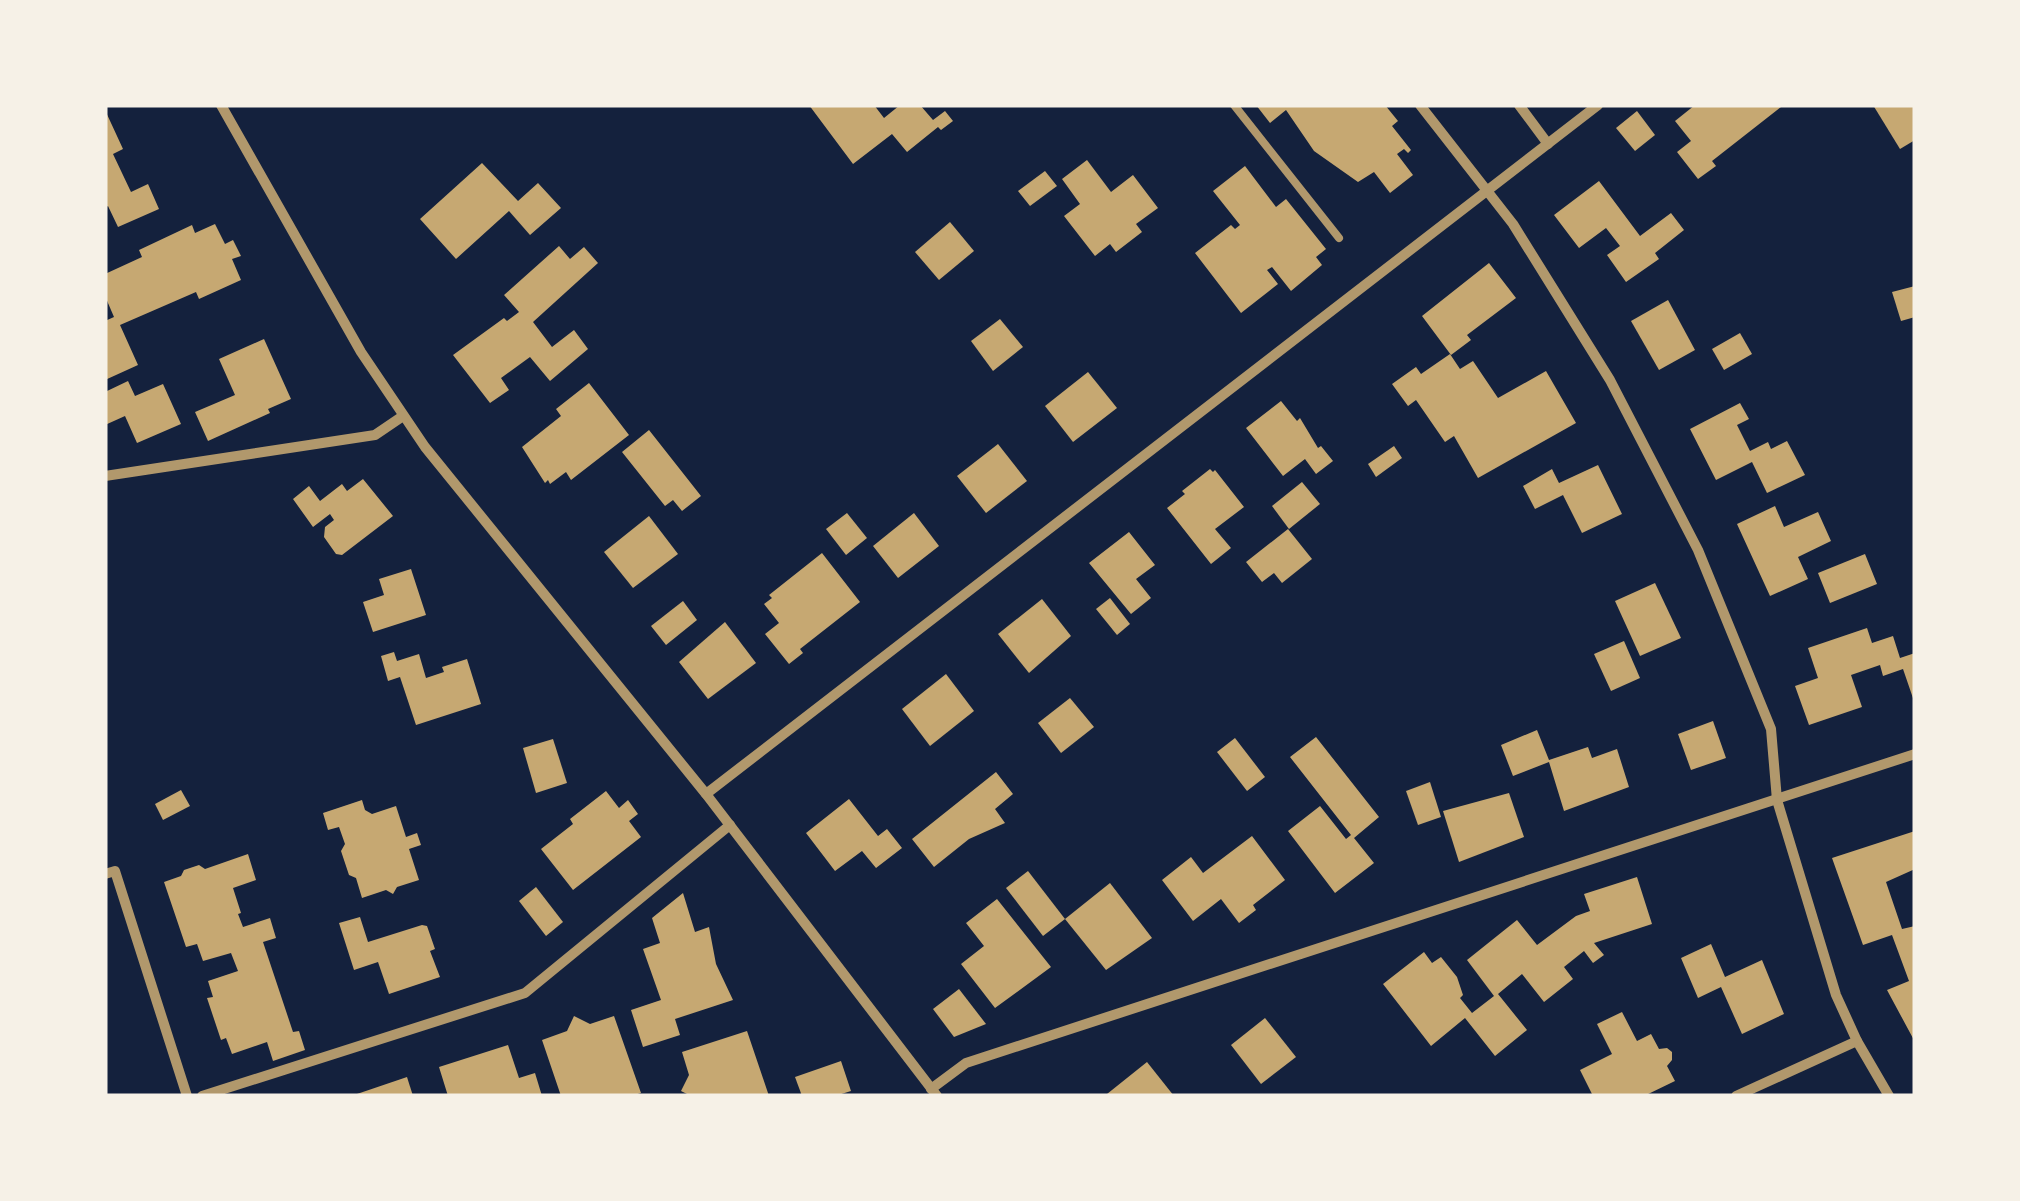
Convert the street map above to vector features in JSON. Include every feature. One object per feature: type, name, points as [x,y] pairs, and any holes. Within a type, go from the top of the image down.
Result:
[{"type":"street","points":[[221,105],[361,352],[403,416],[706,794],[934,1092],[966,1063],[1915,754]]},
{"type":"street","points":[[1420,105],[1513,224],[1610,380],[1698,550],[1771,729],[1777,800],[1836,995],[1856,1041],[1889,1096]]},
{"type":"street","points":[[1519,105],[1548,144]]},
{"type":"street","points":[[706,794],[1598,105]]},
{"type":"street","points":[[105,476],[375,435],[403,416]]},
{"type":"street","points":[[202,1096],[524,993],[730,825]]},
{"type":"street","points":[[105,874],[115,871],[188,1096]]},
{"type":"street","points":[[1736,1096],[1856,1041]]},
{"type":"lane","points":[[1234,105],[1339,238]]},
{"type":"building","points":[[809,105],[874,105],[884,118],[900,105],[920,105],[933,120],[945,111],[953,121],[941,130],[938,127],[907,152],[892,134],[853,164]]},
{"type":"building","points":[[1256,105],[1385,105],[1398,121],[1392,126],[1411,150],[1397,154],[1413,175],[1390,193],[1374,172],[1358,182],[1314,151],[1286,110],[1270,123]]},
{"type":"building","points":[[1695,105],[1781,107],[1712,161],[1716,166],[1698,179],[1677,152],[1691,141],[1675,121]]},
{"type":"building","points":[[1873,105],[1915,105],[1915,140],[1900,149]]},
{"type":"building","points":[[105,110],[123,149],[113,154],[131,192],[148,184],[159,209],[118,227],[108,206],[105,208]]},
{"type":"building","points":[[1637,111],[1655,135],[1635,151],[1616,128]]},
{"type":"building","points":[[1087,160],[1111,192],[1133,175],[1158,208],[1136,224],[1142,232],[1116,252],[1110,244],[1095,256],[1064,216],[1080,204],[1062,179]]},
{"type":"building","points":[[482,163],[518,201],[538,183],[561,208],[530,235],[509,211],[456,259],[420,219]]},
{"type":"building","points":[[1245,166],[1276,207],[1286,199],[1326,249],[1316,257],[1322,265],[1291,291],[1272,267],[1267,270],[1278,284],[1241,313],[1195,253],[1231,225],[1235,229],[1240,225],[1213,191]]},
{"type":"building","points":[[1045,171],[1057,186],[1030,206],[1018,191]]},
{"type":"building","points":[[1599,181],[1640,236],[1671,213],[1684,230],[1655,253],[1659,259],[1626,282],[1607,255],[1620,246],[1606,228],[1579,248],[1554,215]]},
{"type":"building","points":[[950,222],[974,251],[939,280],[915,252]]},
{"type":"building","points":[[215,224],[225,244],[233,240],[241,256],[232,259],[241,280],[199,299],[196,292],[120,325],[138,365],[105,380],[105,321],[114,317],[105,296],[105,274],[142,257],[139,250],[192,225],[195,233]]},
{"type":"building","points":[[559,246],[570,259],[584,247],[598,263],[533,322],[552,347],[574,330],[588,349],[550,381],[530,357],[501,378],[509,390],[490,403],[453,355],[504,318],[507,321],[519,312],[504,295]]},
{"type":"building","points":[[1489,263],[1516,298],[1467,335],[1471,340],[1451,355],[1422,316]]},
{"type":"building","points":[[1915,286],[1915,317],[1901,321],[1892,292]]},
{"type":"building","points":[[1668,300],[1695,350],[1659,370],[1631,321]]},
{"type":"building","points":[[1000,319],[1023,347],[993,371],[971,341]]},
{"type":"building","points":[[1740,333],[1752,354],[1724,370],[1712,349]]},
{"type":"building","points":[[264,339],[291,399],[268,409],[270,413],[208,441],[195,412],[235,395],[219,359]]},
{"type":"building","points":[[1450,354],[1460,369],[1473,361],[1498,398],[1546,371],[1576,423],[1478,478],[1454,436],[1445,442],[1416,400],[1408,406],[1392,384],[1416,367],[1421,374]]},
{"type":"building","points":[[1088,372],[1117,408],[1073,442],[1045,406]]},
{"type":"building","points":[[128,381],[135,396],[163,384],[181,424],[137,443],[125,416],[105,425],[105,392]]},
{"type":"building","points":[[589,383],[629,435],[571,480],[566,472],[550,484],[548,480],[545,483],[522,447],[561,416],[556,409]]},
{"type":"building","points":[[1281,401],[1297,421],[1300,418],[1318,448],[1321,446],[1333,461],[1316,474],[1305,459],[1283,476],[1246,428]]},
{"type":"building","points":[[1740,403],[1749,419],[1737,425],[1750,451],[1768,442],[1771,449],[1787,441],[1805,475],[1767,493],[1752,462],[1716,480],[1690,429]]},
{"type":"building","points":[[649,430],[701,496],[682,511],[673,500],[665,506],[622,452]]},
{"type":"building","points":[[998,444],[1027,481],[986,513],[957,476]]},
{"type":"building","points":[[1394,446],[1402,458],[1376,477],[1368,464]]},
{"type":"building","points":[[1598,465],[1622,514],[1582,533],[1563,495],[1535,509],[1523,486],[1552,469],[1559,483]]},
{"type":"building","points":[[1210,469],[1215,470],[1244,507],[1215,529],[1231,548],[1211,564],[1167,508]]},
{"type":"building","points":[[363,479],[393,516],[342,555],[336,554],[324,537],[325,527],[334,520],[330,514],[313,527],[293,499],[309,486],[320,501],[342,484],[347,491]]},
{"type":"building","points":[[1302,482],[1320,504],[1289,529],[1272,506]]},
{"type":"building","points":[[1775,506],[1784,527],[1818,512],[1831,541],[1798,557],[1808,579],[1770,596],[1737,524]]},
{"type":"building","points":[[847,513],[867,538],[846,555],[826,529]]},
{"type":"building","points":[[914,513],[939,546],[898,578],[873,546]]},
{"type":"building","points":[[649,516],[678,554],[633,588],[604,552]]},
{"type":"building","points":[[1288,529],[1312,559],[1282,583],[1274,573],[1262,582],[1246,562]]},
{"type":"building","points":[[1129,532],[1155,565],[1136,579],[1151,598],[1131,614],[1089,563]]},
{"type":"building","points":[[822,553],[860,602],[800,649],[803,653],[789,664],[765,634],[779,623],[764,604],[772,598],[769,595]]},
{"type":"building","points":[[1865,554],[1877,584],[1830,603],[1818,573]]},
{"type":"building","points":[[411,569],[426,615],[373,632],[363,602],[384,595],[379,579]]},
{"type":"building","points":[[1655,583],[1681,638],[1640,656],[1615,601]]},
{"type":"building","points":[[1110,598],[1130,624],[1117,635],[1096,609]]},
{"type":"building","points":[[1042,599],[1071,636],[1029,673],[998,634]]},
{"type":"building","points":[[683,601],[697,620],[666,645],[651,626]]},
{"type":"building","points":[[725,622],[756,663],[708,699],[679,662]]},
{"type":"building","points":[[1867,628],[1872,643],[1893,636],[1900,658],[1915,653],[1915,704],[1903,669],[1883,676],[1880,665],[1851,675],[1862,707],[1809,725],[1795,686],[1818,678],[1808,648]]},
{"type":"building","points":[[1624,641],[1640,678],[1611,691],[1594,654]]},
{"type":"building","points":[[394,652],[397,661],[419,654],[426,678],[444,672],[442,667],[467,659],[481,704],[416,725],[400,677],[388,681],[381,656]]},
{"type":"building","points":[[946,674],[974,711],[930,746],[902,709]]},
{"type":"building","points":[[1070,698],[1094,727],[1061,753],[1038,723]]},
{"type":"building","points":[[1713,721],[1726,758],[1691,770],[1678,734]]},
{"type":"building","points":[[1537,730],[1549,760],[1588,747],[1592,758],[1617,749],[1629,787],[1564,811],[1549,762],[1513,776],[1501,745]]},
{"type":"building","points":[[1316,737],[1379,817],[1354,838],[1374,863],[1335,893],[1288,831],[1320,806],[1346,839],[1351,835],[1290,757]]},
{"type":"building","points":[[1235,738],[1265,777],[1247,791],[1217,752]]},
{"type":"building","points":[[553,739],[567,783],[536,793],[523,748]]},
{"type":"building","points":[[996,772],[1013,794],[995,809],[1005,823],[969,839],[934,867],[912,839]]},
{"type":"building","points":[[1430,782],[1441,817],[1418,825],[1406,791]]},
{"type":"building","points":[[181,790],[190,806],[163,820],[155,804]]},
{"type":"building","points":[[606,791],[619,808],[628,800],[638,814],[629,821],[641,837],[573,890],[541,849],[573,824],[570,819]]},
{"type":"building","points":[[1509,793],[1524,837],[1459,862],[1443,811]]},
{"type":"building","points":[[849,799],[878,836],[887,829],[902,848],[876,868],[862,851],[835,871],[806,833]]},
{"type":"building","points":[[362,800],[365,810],[372,814],[396,806],[406,837],[417,833],[421,845],[409,849],[419,880],[397,887],[393,894],[386,890],[362,898],[341,851],[345,844],[339,827],[328,830],[323,813]]},
{"type":"building","points":[[1915,831],[1915,869],[1886,882],[1902,929],[1915,926],[1915,1042],[1887,990],[1909,981],[1892,935],[1863,945],[1832,858]]},
{"type":"building","points":[[1252,836],[1285,880],[1253,905],[1256,910],[1239,923],[1221,899],[1193,921],[1162,880],[1191,857],[1203,873]]},
{"type":"building","points":[[248,854],[256,880],[233,888],[241,913],[238,914],[243,927],[270,918],[276,938],[263,942],[293,1032],[299,1031],[305,1050],[273,1061],[267,1042],[232,1054],[226,1038],[221,1040],[207,998],[213,997],[208,981],[238,971],[231,953],[203,961],[197,944],[186,947],[164,882],[199,865],[205,869]]},
{"type":"building","points":[[1028,871],[1065,919],[1043,936],[1006,888]]},
{"type":"building","points":[[1637,877],[1652,924],[1594,943],[1604,955],[1593,963],[1584,951],[1564,967],[1573,979],[1544,1002],[1522,974],[1498,994],[1527,1030],[1495,1056],[1465,1018],[1431,1046],[1383,984],[1424,952],[1432,963],[1441,957],[1457,977],[1463,995],[1460,998],[1472,1013],[1494,996],[1467,960],[1517,920],[1537,945],[1576,916],[1590,911],[1584,894]]},
{"type":"building","points":[[1110,883],[1152,938],[1106,970],[1065,919]]},
{"type":"building","points":[[536,887],[563,922],[546,936],[519,901]]},
{"type":"building","points":[[683,893],[695,932],[709,927],[716,964],[733,1000],[675,1019],[680,1035],[643,1047],[631,1010],[661,1000],[643,949],[660,943],[652,918]]},
{"type":"building","points":[[997,899],[1051,967],[995,1008],[961,964],[984,946],[966,923]]},
{"type":"building","points":[[360,917],[368,942],[427,926],[435,949],[430,951],[440,977],[389,994],[378,962],[354,970],[339,923]]},
{"type":"building","points":[[1711,944],[1725,977],[1762,960],[1784,1014],[1742,1034],[1721,987],[1698,998],[1681,958]]},
{"type":"building","points":[[959,989],[986,1024],[954,1037],[933,1009]]},
{"type":"building","points":[[1622,1012],[1637,1041],[1651,1034],[1659,1049],[1672,1052],[1667,1066],[1675,1081],[1644,1096],[1593,1096],[1580,1070],[1612,1054],[1597,1024]]},
{"type":"building","points":[[574,1016],[590,1024],[614,1016],[641,1093],[561,1096],[542,1040],[567,1031]]},
{"type":"building","points":[[1265,1018],[1296,1057],[1261,1084],[1231,1045]]},
{"type":"building","points":[[747,1031],[769,1096],[691,1096],[681,1091],[689,1075],[682,1052]]},
{"type":"building","points":[[508,1045],[519,1078],[535,1073],[542,1096],[448,1096],[439,1067]]},
{"type":"building","points":[[841,1061],[851,1091],[835,1096],[802,1096],[795,1077]]},
{"type":"building","points":[[1147,1062],[1174,1096],[1108,1096],[1107,1094]]},
{"type":"building","points":[[407,1077],[413,1096],[354,1096],[354,1095]]}]
